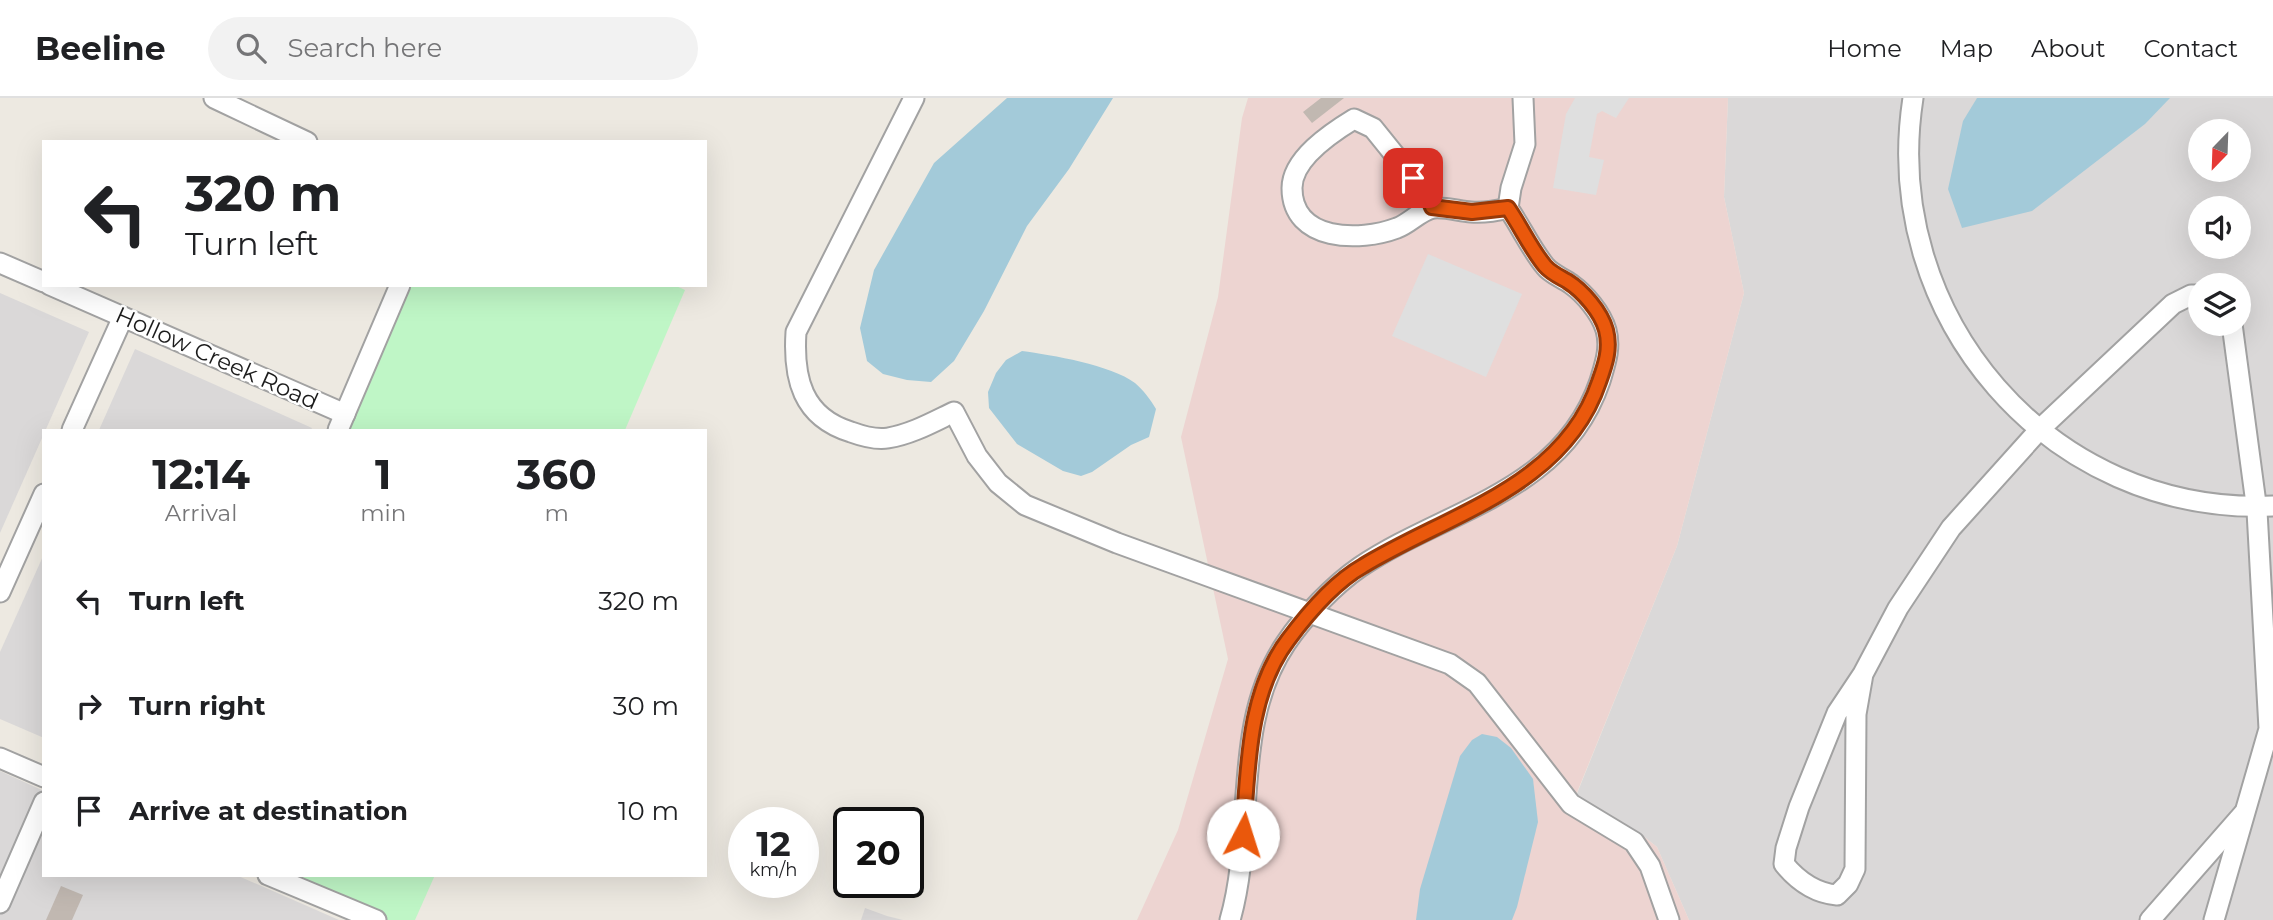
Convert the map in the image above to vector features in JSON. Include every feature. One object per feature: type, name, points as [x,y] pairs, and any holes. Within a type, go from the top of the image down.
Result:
[{"type":"street","points":[[214,98],[303,140]]},
{"type":"street","points":[[914,98],[796,332],[794,362],[803,392],[818,415],[839,429],[863,436],[887,438],[915,430],[954,412],[977,456],[998,483],[1024,505],[1117,542],[1450,664],[1476,683],[1571,804],[1634,842],[1650,866],[1669,920]]},
{"type":"street","points":[[1230,920],[1238,888],[1250,754],[1261,698],[1286,642],[1329,592],[1360,567],[1530,476],[1564,443],[1582,419],[1596,393],[1608,345],[1600,316],[1576,287],[1546,268],[1508,208],[1511,188],[1525,144],[1523,98]]},
{"type":"street","points":[[1913,98],[1908,153],[1910,193],[1918,238],[1931,280],[1952,325],[1977,364],[2007,400],[2040,429],[2092,464],[2143,486],[2193,500],[2264,506]]},
{"type":"street","points":[[1432,207],[1427,195],[1373,128],[1354,119],[1327,135],[1294,172],[1294,205],[1310,227],[1329,235],[1374,234],[1399,228],[1432,207],[1472,212],[1508,208]]},
{"type":"street","points":[[0,263],[42,281]]},
{"type":"street","name":"Hollow Creek Road","points":[[55,287],[341,422]]},
{"type":"street","points":[[341,422],[399,287]]},
{"type":"street","points":[[1863,674],[1856,714],[1855,869],[1848,884],[1837,895],[1823,894],[1794,877],[1784,864],[1786,848],[1799,807],[1837,713],[1863,674],[1898,608],[1951,528],[2040,429],[2173,304],[2188,296]]},
{"type":"street","points":[[72,429],[123,317]]},
{"type":"street","points":[[2214,920],[2269,729],[2264,506],[2234,336]]},
{"type":"street","points":[[0,592],[42,498]]},
{"type":"street","points":[[0,758],[42,776]]},
{"type":"street","points":[[0,903],[42,807]]},
{"type":"street","points":[[2150,920],[2246,811]]},
{"type":"street","points":[[273,877],[376,920]]},
{"type":"shaded area","points":[[1248,98],[1728,98],[1724,197],[1744,293],[1677,546],[1576,795],[1637,831],[1657,847],[1689,920],[1137,920],[1178,830],[1228,659],[1181,437],[1218,297],[1242,118]]},
{"type":"shaded area","points":[[1575,98],[1629,98],[1616,118],[1602,111],[1597,114],[1589,157],[1604,160],[1596,195],[1553,188],[1566,114]]},
{"type":"shaded area","points":[[1728,98],[2273,98],[2273,920],[1689,920],[1657,847],[1637,831],[1576,796],[1677,546],[1744,293],[1724,197]]},
{"type":"shaded area","points":[[1428,254],[1522,294],[1486,377],[1392,336]]},
{"type":"shaded area","points":[[0,293],[89,332],[46,429],[42,429],[42,438],[0,533]]},
{"type":"shaded area","points":[[135,349],[312,428],[312,429],[99,429]]},
{"type":"shaded area","points":[[42,558],[42,737],[0,719],[0,652]]},
{"type":"shaded area","points":[[0,771],[42,790],[42,877],[241,877],[339,920],[0,920]]},
{"type":"shaded area","points":[[865,908],[887,916],[903,920],[861,920]]},
{"type":"green space","points":[[399,287],[678,287],[685,290],[625,429],[338,429]]},
{"type":"green space","points":[[275,877],[434,877],[415,920],[376,920]]},
{"type":"water","points":[[1007,98],[1113,98],[1069,169],[1027,226],[984,311],[954,361],[931,382],[883,374],[867,361],[860,328],[874,270],[934,163]]},
{"type":"water","points":[[1977,98],[2170,98],[2145,124],[2032,211],[1962,228],[1948,189],[1963,121]]},
{"type":"water","points":[[1022,351],[1097,366],[1135,383],[1156,409],[1149,437],[1081,476],[1063,471],[1017,444],[989,408],[988,392],[996,373],[1006,360]]},
{"type":"water","points":[[1482,734],[1497,737],[1511,748],[1533,779],[1538,822],[1517,907],[1512,920],[1416,920],[1420,889],[1460,756],[1472,740]]},
{"type":"building","points":[[1321,98],[1344,98],[1312,123],[1303,112]]},
{"type":"building","points":[[61,886],[83,895],[72,920],[46,920]]},
{"type":"route","points":[[1243,835],[1255,722],[1269,676],[1286,642],[1329,592],[1360,567],[1530,476],[1564,443],[1582,419],[1596,393],[1606,361],[1608,345],[1600,316],[1576,287],[1546,268],[1508,208],[1472,212],[1432,207],[1427,195],[1413,178]]}]
